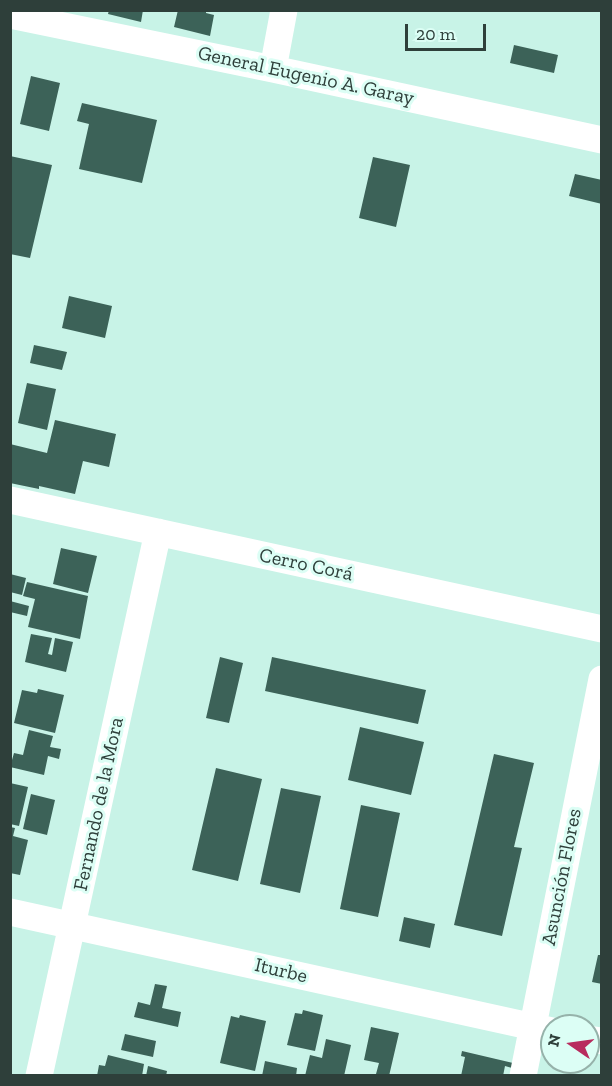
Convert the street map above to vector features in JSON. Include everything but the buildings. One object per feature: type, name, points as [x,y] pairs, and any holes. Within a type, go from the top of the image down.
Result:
[{"type":"street","points":[[273,69],[284,10]]},
{"type":"street","name":"General Eugenio A. Garay","points":[[10,15],[602,140]]},
{"type":"street","name":"Cerro Corá","points":[[10,500],[602,629]]},
{"type":"street","name":"Fernando de la Mora","points":[[39,1076],[158,532]]},
{"type":"street","name":"Asunción Flores","points":[[545,1014],[602,679]]},
{"type":"street","name":"Iturbe","points":[[10,912],[540,1029]]},
{"type":"street","name":"Asunción Flores","points":[[523,1076],[540,1034]]}]
